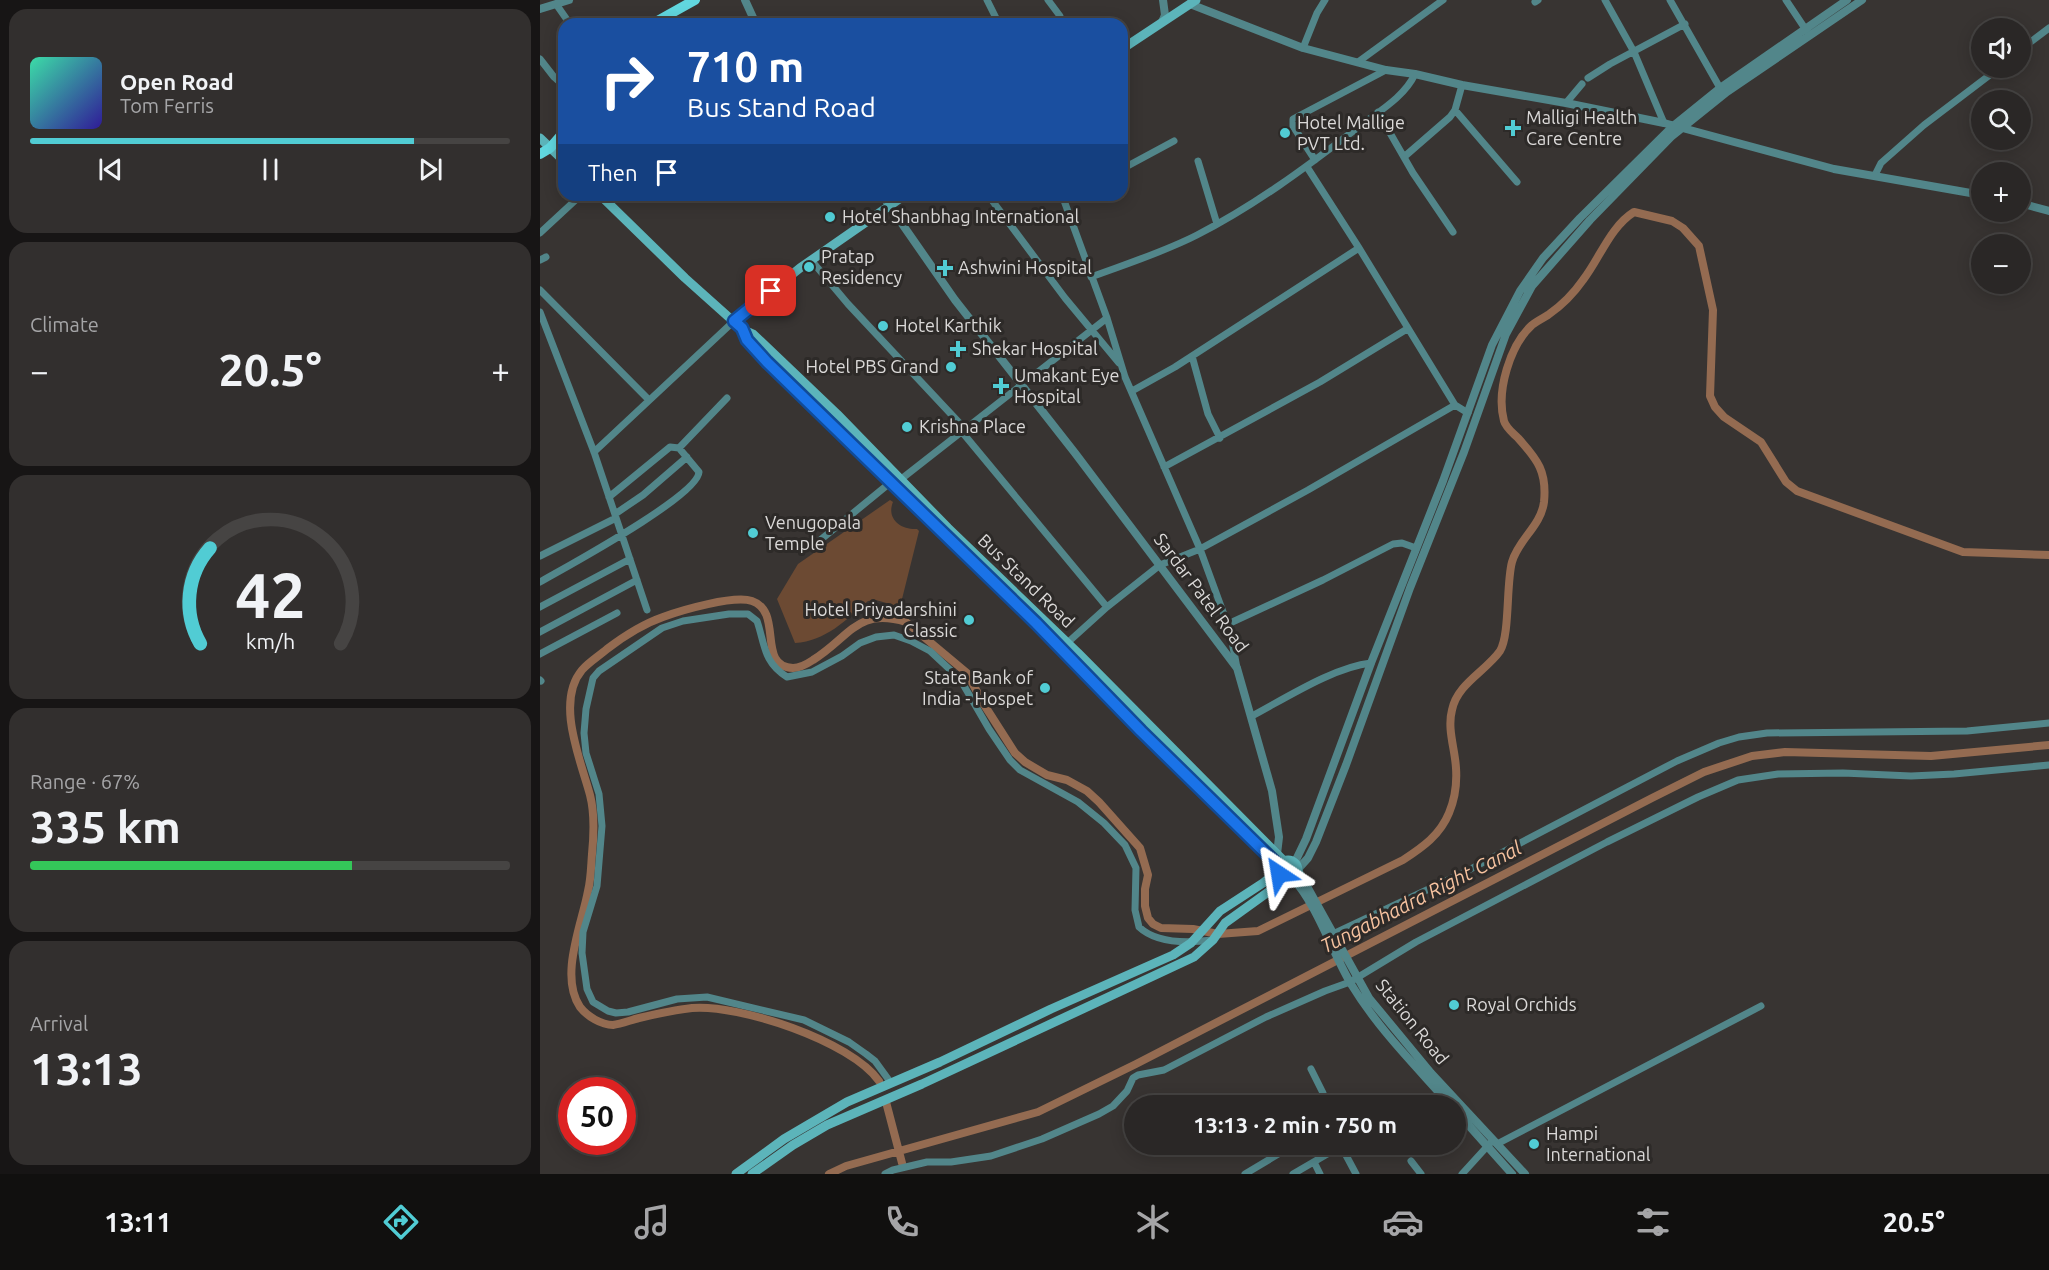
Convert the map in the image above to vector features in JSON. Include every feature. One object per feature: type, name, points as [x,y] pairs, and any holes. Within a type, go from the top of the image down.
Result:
[{"type":"main road","points":[[663,18],[695,0]]},
{"type":"main road","points":[[1128,46],[1193,2]]},
{"type":"main road","points":[[540,138],[545,151],[558,138]]},
{"type":"main road","name":"Bus Stand Road","points":[[606,201],[685,278],[742,328],[747,340],[767,362],[896,481],[1064,646],[1141,731],[1280,863],[1281,877],[1294,872]]},
{"type":"main road","points":[[734,321],[811,261],[897,201]]},
{"type":"main road","points":[[736,1174],[811,1122],[847,1102],[1173,955],[1194,940],[1216,913],[1280,863],[1294,872],[1225,923],[1214,939],[1194,957],[1069,1017],[827,1125],[793,1144],[752,1174]]},
{"type":"street","points":[[540,9],[568,0]]},
{"type":"street","points":[[745,0],[753,18]]},
{"type":"street","points":[[987,0],[996,18]]},
{"type":"street","points":[[1048,0],[1060,18]]},
{"type":"street","points":[[1162,22],[1165,15],[1163,0]]},
{"type":"street","points":[[1303,48],[1317,13],[1325,0]]},
{"type":"street","points":[[1358,62],[1443,0]]},
{"type":"street","points":[[1605,0],[1634,52],[1664,123]]},
{"type":"street","points":[[1670,0],[1720,88]]},
{"type":"street","points":[[1786,0],[1808,32]]},
{"type":"street","points":[[1294,872],[1308,858],[1316,842],[1410,588],[1449,492],[1506,334],[1532,286],[1559,254],[1671,137],[1847,0]]},
{"type":"street","points":[[1294,872],[1492,345],[1520,291],[1543,258],[1580,218],[1674,126],[1720,88],[1862,0]]},
{"type":"street","points":[[1193,2],[1303,48],[1386,70],[1664,123],[1834,169],[1971,193]]},
{"type":"street","points":[[556,4],[566,18]]},
{"type":"street","points":[[1588,78],[1685,24]]},
{"type":"street","points":[[2031,42],[2049,28]]},
{"type":"street","points":[[540,59],[558,81]]},
{"type":"street","points":[[1315,160],[1293,126],[1293,119],[1386,70]]},
{"type":"street","points":[[1091,278],[1195,236],[1274,191],[1378,112],[1410,85],[1414,74]]},
{"type":"street","points":[[1875,176],[1881,163],[1924,125],[1986,78]]},
{"type":"street","points":[[1566,103],[1582,84]]},
{"type":"street","points":[[1404,157],[1447,120],[1455,110],[1462,85]]},
{"type":"street","points":[[1455,110],[1517,182]]},
{"type":"street","points":[[1378,112],[1404,157],[1453,231]]},
{"type":"street","points":[[1128,165],[1174,141]]},
{"type":"street","points":[[1198,161],[1217,224]]},
{"type":"street","points":[[1307,167],[1455,405],[1468,413]]},
{"type":"street","points":[[540,233],[575,201]]},
{"type":"street","name":"Sardar Patel Road","points":[[887,201],[955,300],[1237,668],[1272,791],[1279,837],[1280,863]]},
{"type":"street","points":[[992,201],[1065,298],[1122,366]]},
{"type":"street","points":[[1063,201],[1107,318],[1131,391],[1200,549],[1228,624],[1237,668]]},
{"type":"street","points":[[2031,206],[2049,211]]},
{"type":"street","points":[[1131,391],[1192,356],[1359,248]]},
{"type":"street","points":[[811,261],[964,430],[1107,607]]},
{"type":"street","points":[[540,290],[649,400]]},
{"type":"street","points":[[540,300],[549,298]]},
{"type":"street","points":[[540,312],[594,452],[647,610]]},
{"type":"street","points":[[813,546],[1107,318]]},
{"type":"street","points":[[594,452],[734,321]]},
{"type":"street","points":[[1164,467],[1320,382],[1407,328]]},
{"type":"street","points":[[1192,356],[1208,414],[1220,438]]},
{"type":"street","points":[[609,497],[665,451],[679,447],[727,398]]},
{"type":"street","points":[[1064,646],[1107,607],[1160,565],[1200,549],[1455,405]]},
{"type":"street","points":[[540,582],[622,534],[672,501],[698,478],[698,469],[679,447]]},
{"type":"street","points":[[540,556],[615,516],[687,456]]},
{"type":"street","points":[[1228,624],[1323,580],[1393,544],[1402,543],[1416,548]]},
{"type":"street","points":[[540,607],[630,559]]},
{"type":"street","points":[[540,632],[637,580]]},
{"type":"street","points":[[540,654],[617,613]]},
{"type":"street","points":[[891,1083],[875,1061],[857,1048],[823,1028],[795,1017],[707,997],[677,999],[616,1013],[599,1006],[590,997],[583,967],[582,943],[583,932],[597,886],[602,826],[599,794],[585,743],[586,709],[591,686],[598,671],[652,633],[683,621],[748,614],[757,621],[762,644],[772,664],[788,677],[812,672],[842,656],[860,643],[887,635],[911,641],[930,651],[960,679],[989,729],[1010,760],[1020,770],[1078,802],[1104,823],[1125,845],[1137,868],[1135,910],[1138,927],[1153,936],[1194,940],[1214,939]]},
{"type":"street","points":[[1252,716],[1355,664],[1371,663]]},
{"type":"street","points":[[1333,939],[1698,750],[1739,737],[1788,731],[1967,731],[2049,723]]},
{"type":"street","points":[[885,1174],[927,1162],[951,1162],[991,1156],[1071,1127],[1113,1106],[1127,1090],[1133,1078],[1164,1070],[1266,1017],[1352,978],[1606,842],[1738,780],[1778,774],[1843,773],[1911,776],[1954,774],[2049,765]]},
{"type":"street","points":[[1294,872],[1333,939],[1352,978]]},
{"type":"street","name":"Station Road","points":[[1352,978],[1390,1040],[1441,1095]]},
{"type":"street","name":"Station Road","points":[[1352,978],[1492,1143],[1512,1174]]},
{"type":"street","points":[[1462,1174],[1492,1143],[1761,1006]]},
{"type":"street","points":[[1311,1070],[1323,1095]]},
{"type":"street","name":"Station Road","points":[[1466,1120],[1525,1174]]},
{"type":"street","points":[[1245,1174],[1277,1155]]},
{"type":"street","points":[[1293,1174],[1325,1155]]},
{"type":"street","points":[[1346,1155],[1356,1174]]},
{"type":"street","points":[[1411,1161],[1421,1174]]},
{"type":"street","points":[[1314,1162],[1320,1174]]},
{"type":"shaded area","points":[[890,500],[893,502],[891,508],[896,522],[906,528],[919,531],[900,607],[876,600],[868,601],[826,634],[795,643],[777,599],[798,564]]},
{"type":"waterway","points":[[879,1081],[865,1066],[820,1039],[793,1028],[737,1012],[692,1008],[613,1025],[595,1019],[580,1007],[574,994],[572,965],[590,882],[594,824],[590,795],[572,732],[571,698],[574,683],[582,670],[613,644],[641,627],[672,614],[708,604],[733,600],[752,601],[761,607],[767,616],[775,659],[782,665],[793,668],[801,667],[811,661],[865,621],[889,618],[906,622],[967,673],[1015,753],[1047,775],[1067,780],[1087,791],[1140,848],[1148,875],[1145,906],[1148,918],[1153,924],[1161,928],[1193,929],[1218,934],[1258,931],[1403,860],[1430,840],[1445,821],[1453,802],[1456,779],[1451,732],[1452,710],[1466,685],[1500,651],[1507,622],[1512,562],[1519,547],[1539,518],[1544,502],[1544,482],[1540,467],[1504,421],[1502,396],[1511,356],[1532,325],[1553,311],[1579,285],[1618,226],[1634,212],[1672,221],[1683,228],[1699,246],[1713,310],[1710,396],[1715,407],[1724,417],[1761,442],[1786,482],[1797,491],[1963,552],[2049,555]]},
{"type":"waterway","name":"Tungabhadra Right Canal","points":[[829,1174],[846,1166],[1038,1112],[1136,1064],[1704,772],[1752,756],[1785,752],[1931,756],[2049,745]]},
{"type":"waterway","points":[[886,1102],[902,1163]]},
{"type":"place","name":"Malligi Health Care Centre","points":[[1513,128]]},
{"type":"place","name":"Hotel Mallige PVT Ltd.","points":[[1285,133]]},
{"type":"place","name":"Hotel Shanbhag International","points":[[830,217]]},
{"type":"place","name":"Pratap Residency","points":[[809,267]]},
{"type":"place","name":"Ashwini Hospital","points":[[945,268]]},
{"type":"place","name":"Hotel Karthik","points":[[883,326]]},
{"type":"place","name":"Shekar Hospital","points":[[958,349]]},
{"type":"place","name":"Hotel PBS Grand","points":[[951,367]]},
{"type":"place","name":"Umakant Eye Hospital","points":[[1001,386]]},
{"type":"place","name":"Krishna Place","points":[[907,427]]},
{"type":"place","name":"Venugopala Temple","points":[[753,533]]},
{"type":"place","name":"Hotel Priyadarshini Classic","points":[[969,620]]},
{"type":"place","name":"State Bank of India - Hospet","points":[[1045,688]]},
{"type":"place","name":"Royal Orchids","points":[[1454,1005]]},
{"type":"place","name":"Hampi International","points":[[1534,1144]]},
{"type":"route","points":[[771,291],[734,321],[742,328],[747,340],[1036,623],[1203,793],[1254,840],[1279,866],[1279,874]]}]
